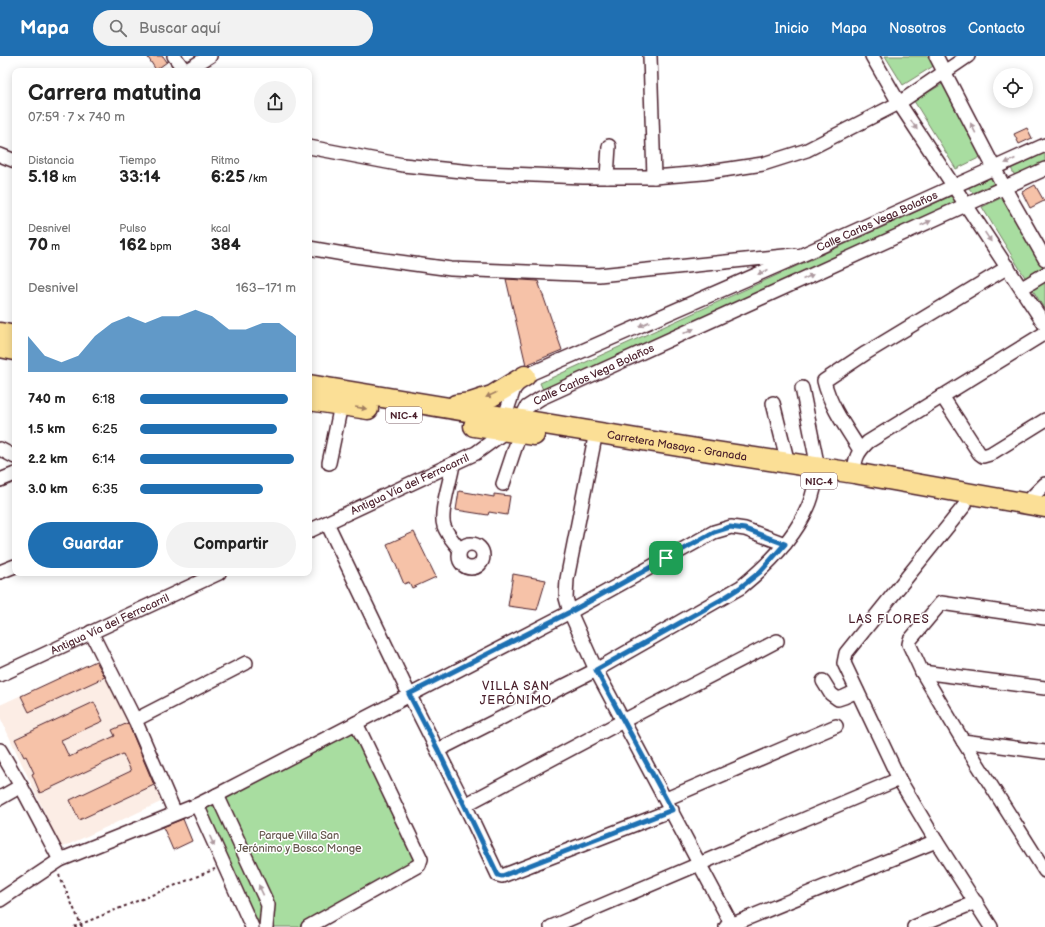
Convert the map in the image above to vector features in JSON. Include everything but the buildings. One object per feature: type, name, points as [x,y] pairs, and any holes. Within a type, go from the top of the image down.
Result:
[{"type":"highway","points":[[0,333],[12,335]]},
{"type":"highway","points":[[0,347],[12,349]]},
{"type":"highway","points":[[439,407],[471,402],[492,396],[525,376]]},
{"type":"highway","name":"Carretera Masaya - Granada","points":[[312,386],[439,407],[513,425]]},
{"type":"highway","name":"Carretera Masaya - Granada","points":[[312,400],[513,425],[595,438],[817,474],[965,505],[1045,518]]},
{"type":"highway","name":"Carretera Masaya - Granada","points":[[595,438],[788,463],[817,474],[854,473],[1045,507]]},
{"type":"street","points":[[174,56],[183,68]]},
{"type":"street","points":[[190,68],[210,56]]},
{"type":"street","points":[[650,56],[654,176]]},
{"type":"street","points":[[872,56],[899,103],[1045,325]]},
{"type":"street","points":[[936,56],[1004,187],[1045,259]]},
{"type":"street","points":[[312,148],[403,166],[482,173],[607,177],[703,173],[763,164],[807,150],[899,103],[968,56]]},
{"type":"street","name":"Calle Carlos Vega Bolaños","points":[[513,425],[514,389],[525,376],[804,254],[1045,145]]},
{"type":"street","points":[[607,177],[610,146]]},
{"type":"street","points":[[0,154],[12,160]]},
{"type":"street","name":"Calle Carlos Vega Bolaños","points":[[513,425],[528,407],[541,398],[1045,168]]},
{"type":"street","points":[[312,249],[355,256],[451,268],[599,275],[804,254]]},
{"type":"street","points":[[860,450],[833,405],[826,390],[824,381],[866,353],[1008,267]]},
{"type":"street","points":[[1022,288],[1045,274]]},
{"type":"street","points":[[854,473],[855,459],[860,450],[868,442],[1045,333]]},
{"type":"street","points":[[438,750],[596,670],[719,601],[741,587],[760,572],[785,544],[800,522],[809,506],[817,474],[802,388]]},
{"type":"street","points":[[942,396],[978,453],[983,456],[990,454],[1045,420]]},
{"type":"street","points":[[773,403],[788,463]]},
{"type":"street","points":[[329,464],[341,405]]},
{"type":"street","points":[[503,484],[513,425]]},
{"type":"street","name":"Antigua Vía del Ferrocarril","points":[[312,530],[476,453],[513,425]]},
{"type":"street","points":[[595,438],[567,579],[566,598],[570,612],[596,670],[672,810],[731,926],[936,841]]},
{"type":"street","points":[[0,449],[12,455]]},
{"type":"street","points":[[453,464],[443,514],[444,526],[460,550]]},
{"type":"street","points":[[0,480],[12,475]]},
{"type":"street","points":[[1025,504],[1045,484]]},
{"type":"street","points":[[965,505],[846,653],[844,663],[899,779],[936,841],[991,927]]},
{"type":"street","points":[[326,523],[498,875],[502,876],[672,810]]},
{"type":"street","points":[[0,900],[57,862],[217,796],[409,694],[570,612],[714,532],[730,527],[745,529],[785,544]]},
{"type":"street","points":[[0,572],[12,567]]},
{"type":"street","name":"Antigua Vía del Ferrocarril","points":[[0,675],[212,576]]},
{"type":"street","points":[[1045,618],[941,603],[914,635],[909,644],[922,672],[963,741],[1045,870]]},
{"type":"street","points":[[91,632],[135,720],[176,814]]},
{"type":"street","points":[[465,805],[623,720],[777,640]]},
{"type":"street","points":[[135,720],[246,663]]},
{"type":"street","points":[[922,672],[1045,688]]},
{"type":"street","points":[[823,681],[831,694],[838,699],[844,698],[857,691]]},
{"type":"street","points":[[308,927],[421,863],[421,859],[356,723]]},
{"type":"street","points":[[666,799],[836,726]]},
{"type":"street","points":[[963,741],[1045,752]]},
{"type":"street","points":[[0,750],[21,786],[57,862]]},
{"type":"street","points":[[551,927],[899,779]]},
{"type":"street","points":[[0,798],[21,786]]},
{"type":"street","points":[[217,796],[268,905],[266,927]]},
{"type":"street","points":[[197,805],[223,866],[252,927]]},
{"type":"street","points":[[914,927],[976,902]]},
{"type":"path","points":[[57,862],[82,926]]},
{"type":"path","points":[[74,927],[82,926],[223,866]]},
{"type":"shaded area","points":[[99,659],[165,800],[61,848],[0,717],[0,705]]},
{"type":"green space","points":[[885,56],[930,56],[935,65],[903,85]]},
{"type":"green space","points":[[944,83],[985,155],[956,169],[914,101]]},
{"type":"green space","points":[[1045,148],[1045,162],[1015,176],[1009,164]]},
{"type":"green space","points":[[991,176],[995,183],[973,193],[967,186]]},
{"type":"green space","points":[[955,194],[959,204],[543,390],[540,383]]},
{"type":"green space","points":[[1003,197],[1045,267],[1045,310],[982,207]]},
{"type":"green space","name":"Parque Villa San Jerónimo y Bosco Monge","points":[[356,723],[421,859],[308,927],[252,927],[197,805]]},
{"type":"district","name":"LAS FLORES","points":[[889,619]]},
{"type":"district","name":"VILLA SAN JERÓNIMO","points":[[516,693]]},
{"type":"route","points":[[730,527],[745,529],[785,544],[760,572],[741,587],[719,601],[596,670],[672,810],[502,876],[498,875],[438,750],[409,694],[555,618],[570,612],[666,558],[714,532],[730,527]]}]
